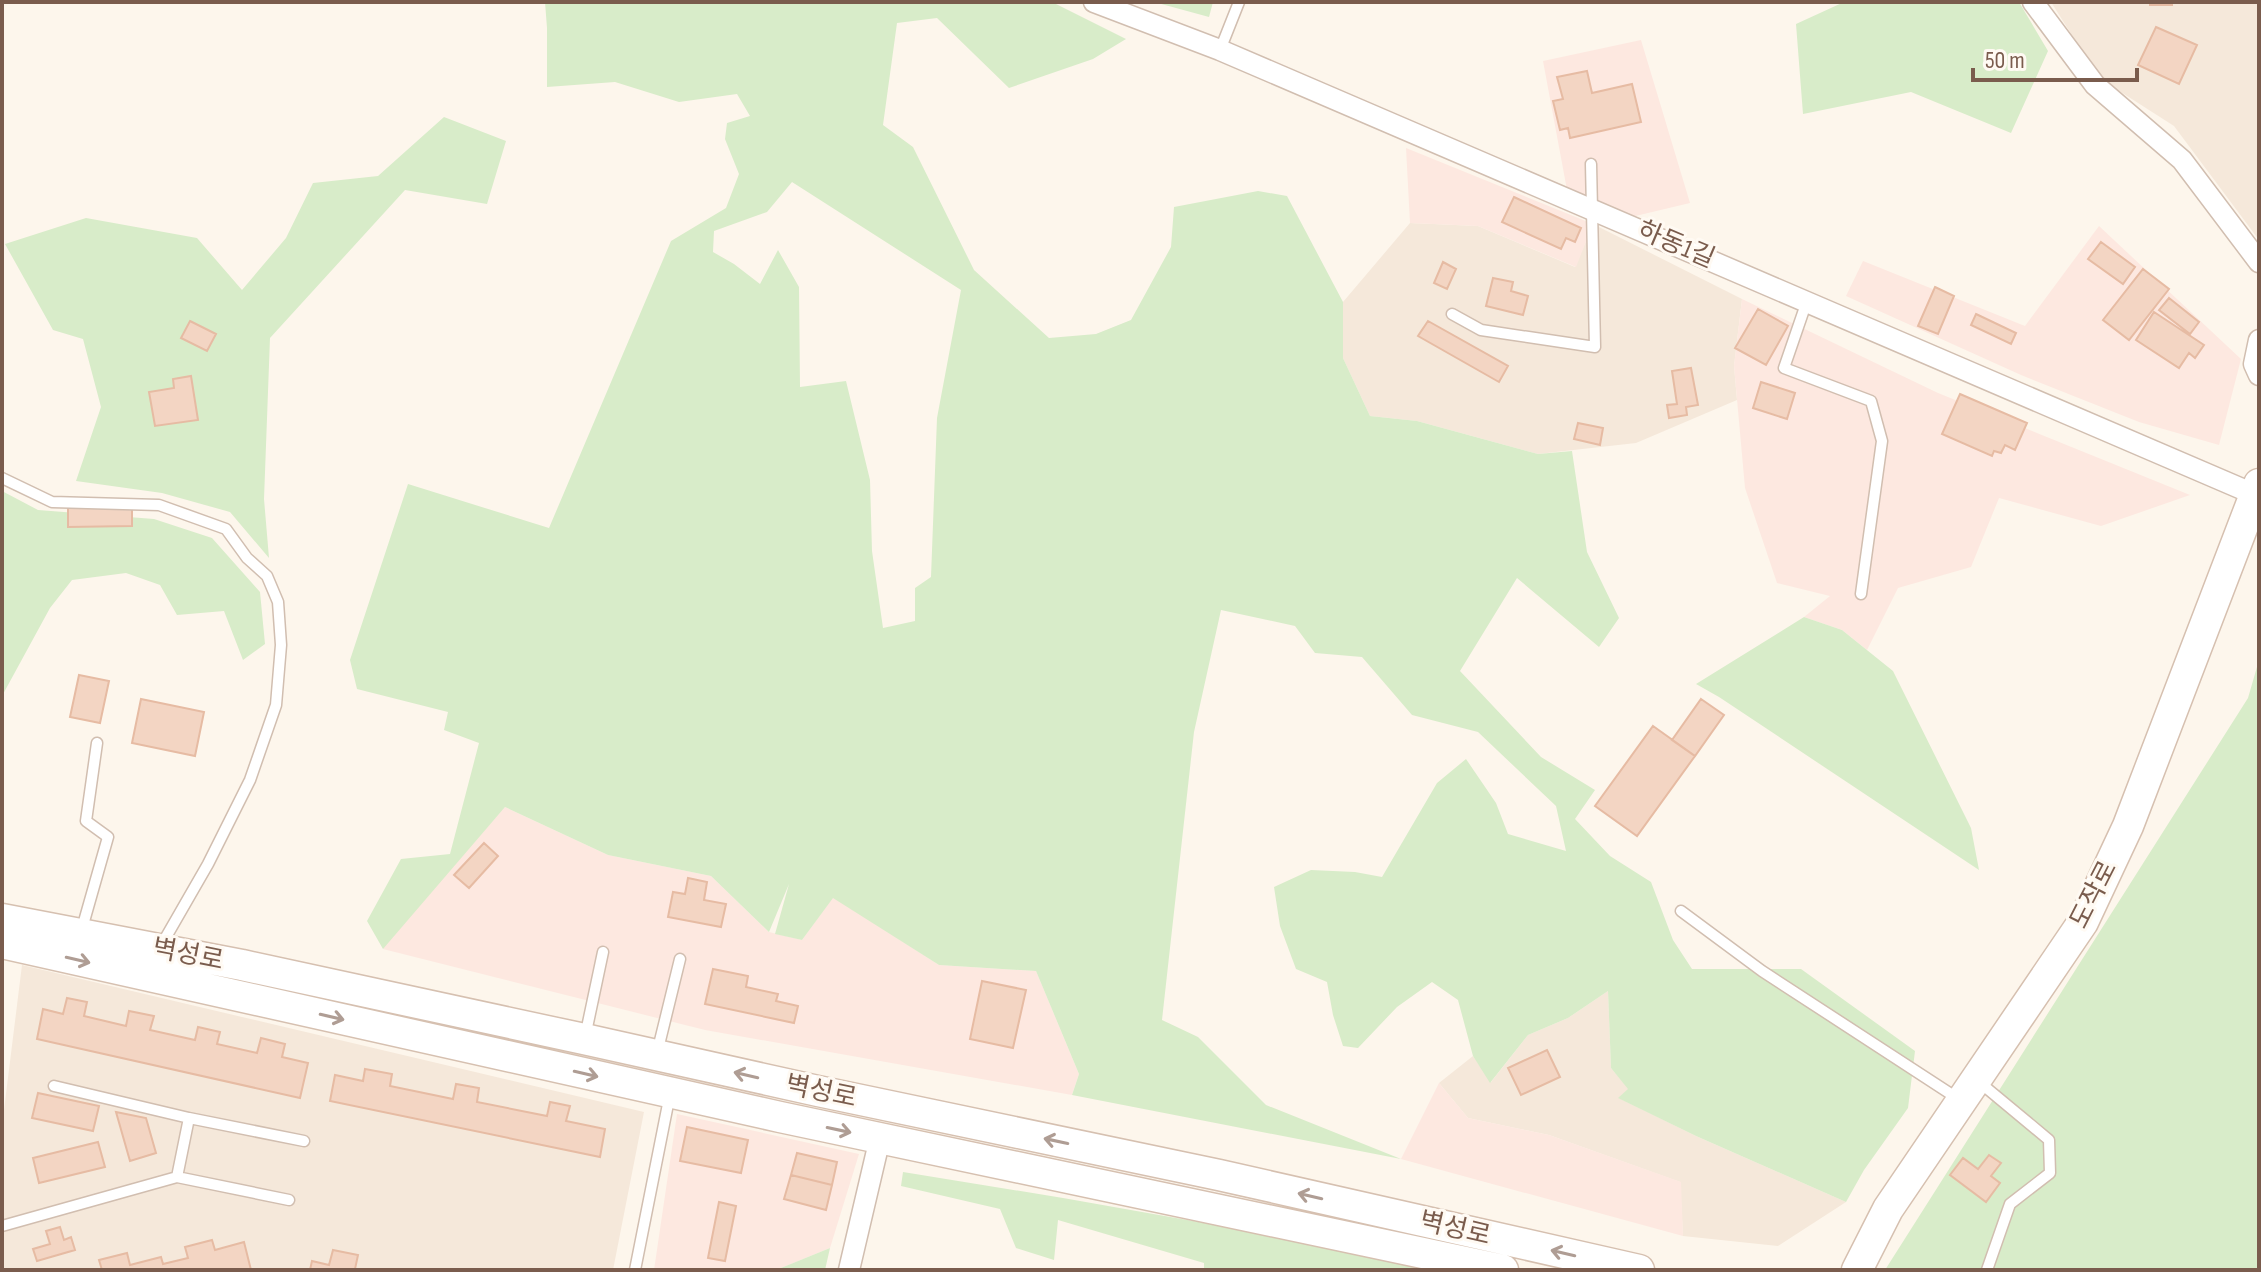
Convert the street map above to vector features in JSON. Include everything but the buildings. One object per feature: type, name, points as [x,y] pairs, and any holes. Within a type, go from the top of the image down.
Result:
[{"type":"main road","name":"도작로","points":[[1857,1270],[1888,1209],[2083,922],[2128,826],[2257,489]]},
{"type":"main road","name":"벽성로","points":[[2,919],[584,1039],[1203,1172],[1639,1270]]},
{"type":"main road","name":"벽성로","points":[[2,943],[671,1093],[1503,1270]]},
{"type":"street","name":"하동1길","points":[[1094,2],[1220,50],[2257,489]]},
{"type":"street","points":[[2033,2],[2095,85],[2182,160],[2259,262]]},
{"type":"street","points":[[2259,340],[2254,364],[2259,375]]},
{"type":"street","points":[[849,1270],[880,1138]]},
{"type":"lane","points":[[1220,50],[1239,2]]},
{"type":"lane","points":[[1452,314],[1481,330],[1595,347],[1591,164]]},
{"type":"lane","points":[[1807,301],[1784,368],[1871,401],[1882,441],[1861,594]]},
{"type":"lane","points":[[2,478],[52,502],[159,505],[226,529],[247,558],[267,576],[278,602],[281,645],[276,705],[250,780],[208,864],[159,949]]},
{"type":"lane","points":[[81,934],[108,837],[86,821],[97,743]]},
{"type":"lane","points":[[1681,911],[1762,971],[2049,1140],[2050,1173],[2010,1204],[1987,1270]]},
{"type":"lane","points":[[584,1039],[603,952]]},
{"type":"lane","points":[[656,1055],[680,959]]},
{"type":"lane","points":[[54,1086],[304,1141]]},
{"type":"lane","points":[[635,1270],[671,1093]]},
{"type":"lane","points":[[177,1177],[189,1118]]},
{"type":"lane","points":[[2,1226],[177,1177],[289,1200]]},
{"type":"shaded area","points":[[2051,2],[2259,2],[2259,240],[2174,126],[2099,78]]},
{"type":"shaded area","points":[[1641,40],[1690,203],[1627,218],[1567,190],[1543,61]]},
{"type":"shaded area","points":[[1406,148],[1593,224],[1576,267],[1478,226],[1410,223]]},
{"type":"shaded area","points":[[1410,223],[1478,226],[1575,267],[1593,224],[1742,299],[1734,366],[1737,400],[1636,443],[1538,454],[1417,421],[1370,416],[1343,358],[1343,302]]},
{"type":"shaded area","points":[[2099,226],[2241,359],[2219,445],[2139,422],[2021,375],[1846,296],[1863,261],[2025,326]]},
{"type":"shaded area","points":[[1742,299],[1938,393],[2190,495],[2101,526],[1999,498],[1971,567],[1898,588],[1867,650],[1842,630],[1804,617],[1830,596],[1777,583],[1745,488],[1734,366]]},
{"type":"shaded area","points":[[505,807],[608,855],[711,876],[769,932],[802,940],[833,897],[939,965],[1036,971],[1079,1074],[1072,1095],[705,1030],[383,949],[388,938]]},
{"type":"shaded area","points":[[22,965],[644,1112],[613,1270],[2,1270],[2,1126]]},
{"type":"shaded area","points":[[1608,991],[1611,1068],[1629,1089],[1619,1098],[1696,1136],[1846,1202],[1778,1246],[1683,1236],[1680,1182],[1549,1135],[1468,1118],[1439,1083],[1473,1056],[1491,1082],[1528,1035],[1568,1018]]},
{"type":"shaded area","points":[[1439,1083],[1468,1118],[1549,1135],[1681,1182],[1683,1236],[1401,1159]]},
{"type":"shaded area","points":[[677,1114],[859,1154],[830,1248],[776,1270],[654,1270]]},
{"type":"green space","points":[[545,2],[1052,2],[1126,39],[1093,59],[1009,88],[937,18],[897,23],[883,125],[913,147],[974,270],[1049,338],[1096,334],[1131,320],[1171,247],[1174,207],[1258,191],[1287,196],[1343,302],[1343,358],[1370,416],[1417,421],[1538,454],[1572,451],[1587,552],[1619,618],[1599,647],[1517,578],[1460,671],[1541,757],[1595,790],[1575,819],[1610,856],[1651,882],[1673,940],[1692,969],[1801,969],[1915,1051],[1908,1108],[1864,1170],[1846,1202],[1618,1098],[1628,1089],[1611,1068],[1608,991],[1568,1018],[1528,1035],[1490,1083],[1473,1056],[1458,1000],[1432,982],[1397,1007],[1358,1048],[1343,1046],[1327,982],[1296,969],[1280,926],[1274,887],[1311,870],[1382,877],[1437,783],[1466,759],[1496,803],[1508,834],[1566,851],[1556,806],[1478,732],[1412,715],[1362,657],[1315,653],[1295,626],[1221,610],[1194,732],[1162,1020],[1198,1037],[1266,1105],[1401,1159],[1072,1095],[1079,1074],[1036,971],[939,965],[833,898],[802,940],[775,934],[789,884],[769,932],[711,876],[608,855],[505,807],[383,949],[367,921],[401,859],[450,854],[479,743],[444,730],[448,712],[357,689],[350,660],[408,484],[549,528],[671,241],[726,208],[739,174],[725,139],[727,123],[750,116],[737,94],[679,102],[615,82],[547,87]],"holes":[[[792,182],[961,290],[937,418],[931,577],[915,588],[915,621],[883,628],[872,551],[870,480],[846,381],[800,387],[799,287],[778,250],[760,284],[713,252],[714,231],[767,212]]]},
{"type":"green space","points":[[1154,2],[1213,2],[1209,17]]},
{"type":"green space","points":[[1844,2],[2019,2],[2048,51],[2011,133],[1911,92],[1803,114],[1796,24]]},
{"type":"green space","points":[[444,117],[506,141],[487,204],[405,190],[270,338],[264,499],[269,558],[230,512],[162,493],[76,481],[101,407],[83,339],[53,330],[5,244],[86,218],[197,238],[242,290],[286,238],[313,183],[378,176]]},
{"type":"green space","points":[[2,491],[38,510],[154,519],[212,538],[260,592],[265,644],[243,660],[224,611],[177,615],[160,585],[126,573],[72,580],[50,608],[2,696]]},
{"type":"green space","points":[[1804,617],[1842,630],[1893,671],[1971,828],[1979,870],[1696,684]]},
{"type":"green space","points":[[2259,660],[2259,1270],[1885,1270],[2248,698]]},
{"type":"green space","points":[[903,1172],[1284,1237],[1428,1270],[1204,1270],[1204,1263],[1058,1220],[1054,1260],[1016,1248],[1000,1209],[901,1186]]},
{"type":"green space","points":[[830,1248],[825,1270],[776,1270]]}]
